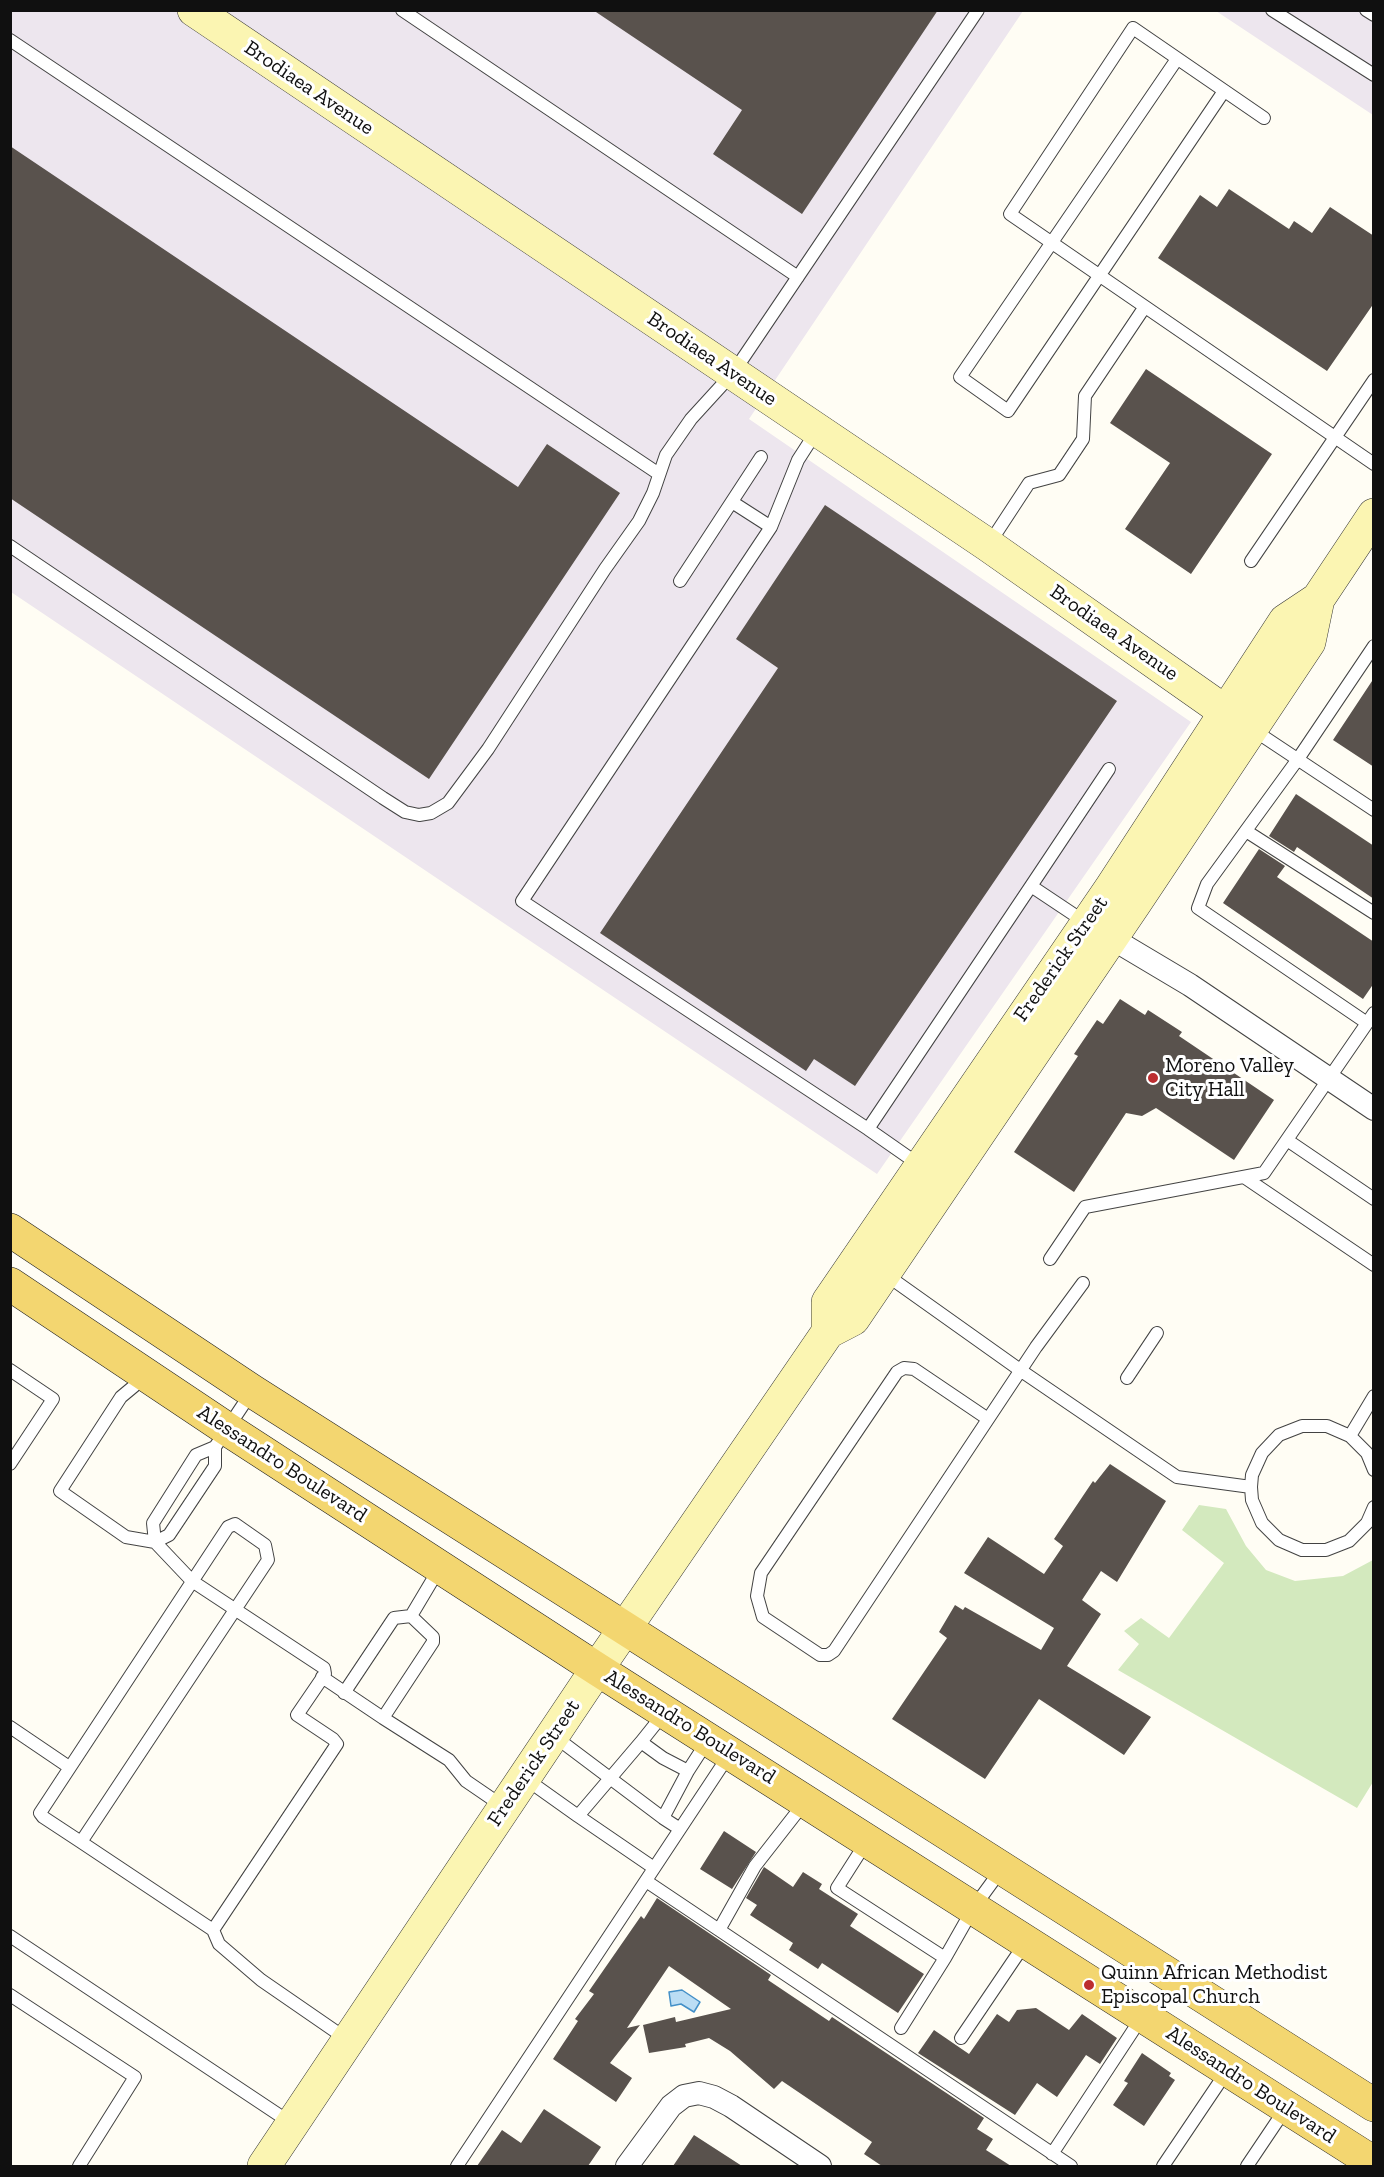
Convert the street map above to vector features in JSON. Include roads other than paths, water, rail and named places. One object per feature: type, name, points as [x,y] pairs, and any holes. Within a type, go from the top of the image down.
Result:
[{"type":"main road","name":"Brodiaea Avenue","points":[[194,10],[988,545],[1239,721]]},
{"type":"main road","name":"Frederick Street","points":[[264,2166],[624,1629],[828,1332],[853,1319],[885,1274],[1098,930],[1239,721],[1285,621],[1318,599],[1374,514]]},
{"type":"main road","name":"Frederick Street","points":[[828,1332],[828,1302],[968,1095],[1098,930]]},
{"type":"main road","points":[[885,1274],[882,1252],[965,1124],[971,1106],[968,1095]]},
{"type":"main road","points":[[10,1230],[252,1391],[624,1629],[1003,1866],[1374,2105]]},
{"type":"main road","name":"Alessandro Boulevard","points":[[10,1284],[147,1375],[221,1438],[441,1567],[597,1669],[1374,2163]]},
{"type":"street","points":[[1098,930],[1190,985],[1374,1109]]},
{"type":"street","points":[[627,2166],[664,2113],[678,2100],[688,2095],[706,2094],[722,2101],[820,2166]]},
{"type":"lane","points":[[402,10],[798,277]]},
{"type":"lane","points":[[10,546],[306,748],[405,812],[419,815],[431,813],[448,803],[464,784],[639,521],[666,455],[691,419],[734,373],[978,10]]},
{"type":"lane","points":[[1272,10],[1374,75]]},
{"type":"lane","points":[[1366,10],[1374,15]]},
{"type":"lane","points":[[1264,118],[1133,28],[1010,213],[1098,277],[1374,464]]},
{"type":"lane","points":[[10,40],[659,474]]},
{"type":"lane","points":[[1177,58],[1052,245],[960,377],[1008,411],[1224,91]]},
{"type":"lane","points":[[988,545],[1029,483],[1059,475],[1083,439],[1085,396],[1144,308]]},
{"type":"lane","points":[[1251,561],[1374,380]]},
{"type":"lane","points":[[818,430],[798,460],[771,527],[522,901],[921,1166]]},
{"type":"lane","points":[[680,581],[761,457]]},
{"type":"lane","points":[[732,502],[771,527]]},
{"type":"lane","points":[[1050,1259],[1085,1207],[1264,1173],[1370,1018],[1198,908],[1207,884],[1369,663],[1374,646]]},
{"type":"lane","points":[[1239,721],[1374,810]]},
{"type":"lane","points":[[868,1130],[1109,769]]},
{"type":"lane","points":[[1246,831],[1374,913]]},
{"type":"lane","points":[[1031,886],[1098,930]]},
{"type":"lane","points":[[1287,1140],[1374,1198]]},
{"type":"lane","points":[[1244,1177],[1374,1265]]},
{"type":"lane","points":[[885,1274],[1177,1477],[1251,1487]]},
{"type":"lane","points":[[988,1419],[914,1369],[904,1368],[897,1372],[761,1572],[757,1596],[763,1617],[820,1655],[828,1655],[834,1651],[988,1419],[1020,1370],[1083,1282]]},
{"type":"lane","points":[[1127,1378],[1157,1333]]},
{"type":"lane","points":[[10,1370],[53,1400],[10,1464]]},
{"type":"lane","points":[[147,1375],[121,1397],[60,1491],[126,1537],[155,1542],[192,1581],[324,1668],[322,1677],[297,1715],[333,1738],[337,1744],[213,1930]]},
{"type":"lane","points":[[155,1542],[170,1534],[215,1466],[221,1438],[252,1391]]},
{"type":"lane","points":[[1350,1436],[1374,1396]]},
{"type":"lane","points":[[1374,1470],[1366,1453],[1350,1436],[1327,1426],[1302,1426],[1279,1435],[1262,1453],[1252,1475],[1251,1487],[1252,1500],[1262,1523],[1279,1540],[1302,1550],[1326,1550],[1349,1541],[1366,1523],[1374,1507]]},
{"type":"lane","points":[[155,1542],[153,1524],[196,1455],[221,1438]]},
{"type":"lane","points":[[81,1842],[268,1560],[265,1545],[235,1524],[231,1523],[228,1527],[40,1813],[81,1842],[213,1930],[219,1944],[261,1980],[349,2040]]},
{"type":"lane","points":[[411,1616],[441,1567]]},
{"type":"lane","points":[[344,1693],[394,1618],[411,1616]]},
{"type":"lane","points":[[383,1718],[433,1642],[433,1637],[411,1616]]},
{"type":"lane","points":[[322,1677],[449,1760],[466,1781],[505,1808]]},
{"type":"lane","points":[[578,1816],[609,1776],[665,1712]]},
{"type":"lane","points":[[10,1727],[69,1767]]},
{"type":"lane","points":[[553,1735],[680,1829]]},
{"type":"lane","points":[[641,1742],[663,1758],[688,1771]]},
{"type":"lane","points":[[663,1818],[688,1771],[719,1746]]},
{"type":"lane","points":[[457,2166],[680,1829],[719,1746]]},
{"type":"lane","points":[[524,1778],[654,1868]]},
{"type":"lane","points":[[719,1930],[755,1866],[806,1801]]},
{"type":"lane","points":[[867,1840],[837,1888],[945,1958]]},
{"type":"lane","points":[[901,2028],[974,1907],[1003,1866]]},
{"type":"lane","points":[[646,1881],[1071,2166]]},
{"type":"lane","points":[[10,1936],[292,2124]]},
{"type":"lane","points":[[961,2037],[1026,1941]]},
{"type":"lane","points":[[10,1995],[135,2077],[79,2166]]},
{"type":"lane","points":[[1052,2154],[1142,2016]]},
{"type":"lane","points":[[1163,2166],[1227,2070]]},
{"type":"lane","points":[[1246,2166],[1286,2107]]},
{"type":"water","points":[[682,1990],[700,2002],[694,2012],[681,2004],[671,2006],[669,1992]]},
{"type":"place","name":"Moreno Valley City Hall","points":[[1153,1078]]},
{"type":"place","name":"Quinn African Methodist Episcopal Church","points":[[1089,1985]]}]
